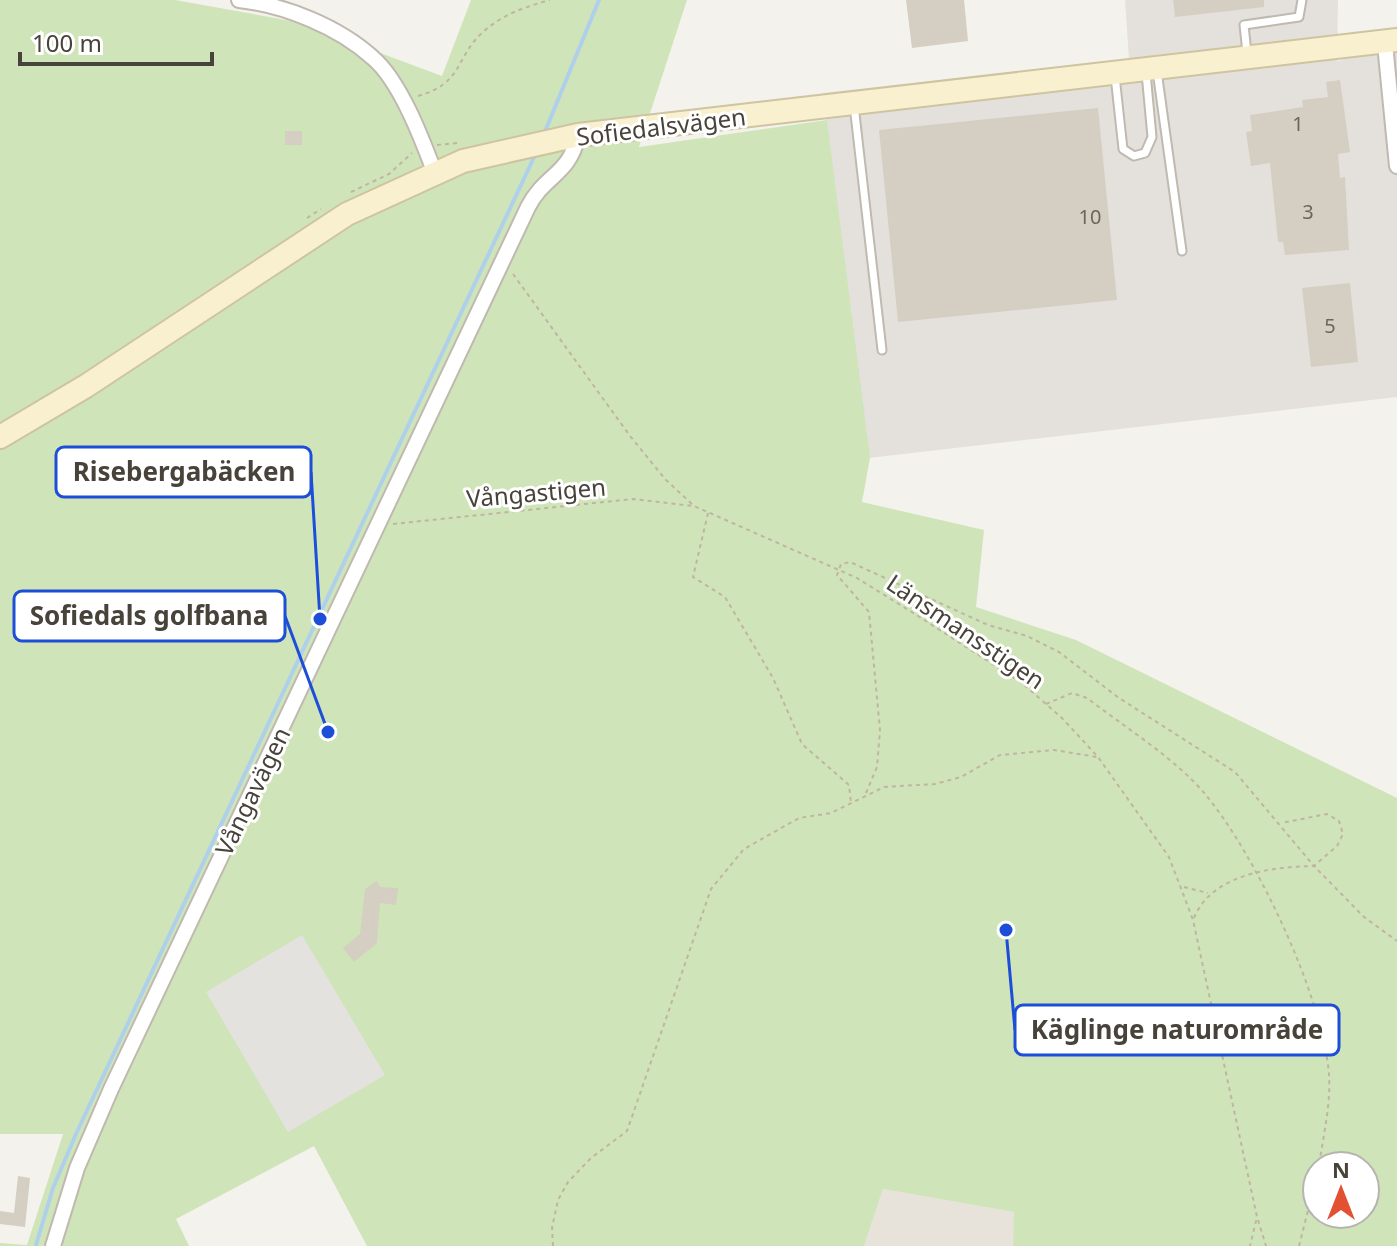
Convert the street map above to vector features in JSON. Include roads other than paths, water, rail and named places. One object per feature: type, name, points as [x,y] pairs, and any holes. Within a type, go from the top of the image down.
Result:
[{"type":"main road","name":"Sofiedalsvägen","points":[[0,437],[86,386],[347,214],[434,171],[519,146],[572,136],[1391,42]]},
{"type":"street","points":[[239,0],[328,27],[375,59],[418,126],[434,171]]},
{"type":"street","points":[[1391,42],[1397,166]]},
{"type":"street","name":"Vångavägen","points":[[53,1246],[77,1168],[111,1089],[380,526],[533,196],[573,158],[572,136]]},
{"type":"lane","points":[[1248,59],[1244,25],[1299,17],[1302,0]]},
{"type":"lane","points":[[1115,74],[1123,149],[1134,156],[1145,153],[1152,137],[1151,70]]},
{"type":"lane","points":[[1151,70],[1182,251]]},
{"type":"lane","points":[[853,103],[882,350]]},
{"type":"waterway","points":[[544,134],[599,0]]},
{"type":"waterway","points":[[36,1245],[53,1188],[76,1134],[536,153]]},
{"type":"place","name":"Risebergabäcken","points":[[320,619]]},
{"type":"place","name":"Sofiedals golfbana","points":[[328,732]]},
{"type":"place","name":"Käglinge naturområde","points":[[1006,930]]}]
